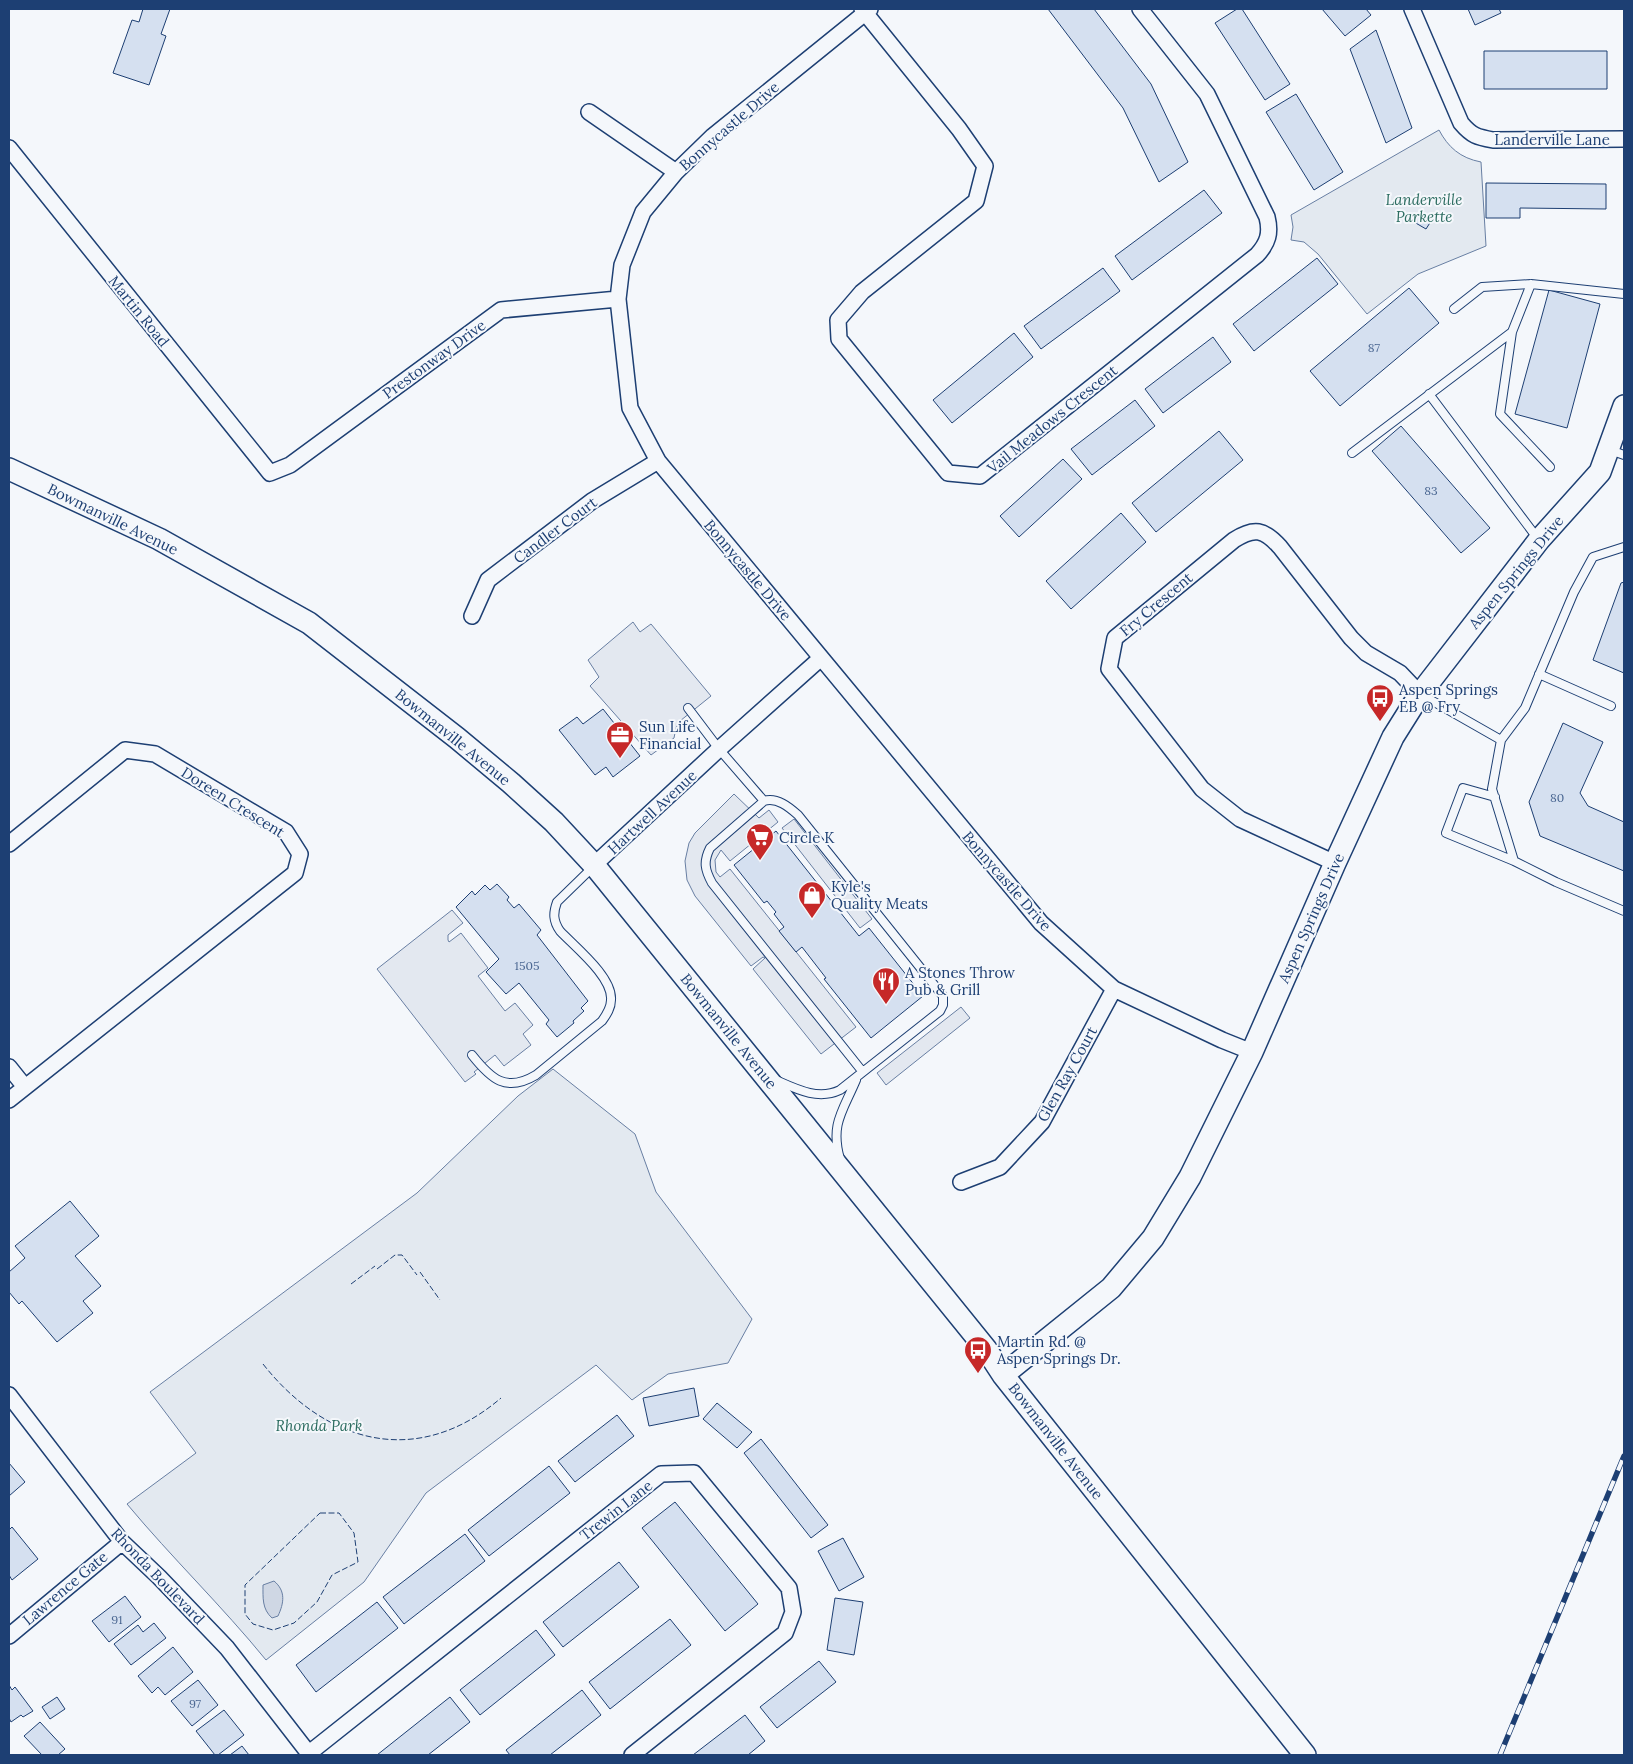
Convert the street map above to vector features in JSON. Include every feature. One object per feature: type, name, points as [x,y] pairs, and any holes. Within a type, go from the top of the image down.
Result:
[{"type":"main road","name":"Aspen Springs Drive","points":[[1003,1374],[1111,1288],[1153,1238],[1190,1176],[1252,1052],[1393,737],[1420,694],[1539,540],[1616,452],[1624,406]]},
{"type":"main road","name":"Bowmanville Avenue","points":[[9,469],[159,539],[309,623],[457,738],[554,822],[594,865],[765,1074],[986,1349],[1003,1374],[1305,1755]]},
{"type":"street","name":"Vail Meadows Crescent","points":[[866,10],[959,129],[985,166],[976,201],[862,292],[838,320],[839,339],[948,473],[980,476],[1257,255],[1264,248],[1269,237],[1267,217],[1207,94],[1140,9]]},
{"type":"street","name":"Landerville Lane","points":[[1412,9],[1461,123],[1469,133],[1480,138],[1493,140],[1624,139]]},
{"type":"street","name":"Bonnycastle Drive","points":[[866,10],[713,136],[676,172],[643,212],[622,265],[618,299],[630,408],[658,461],[1041,923],[1114,989],[1222,1040],[1252,1052]]},
{"type":"street","points":[[589,112],[676,172]]},
{"type":"street","name":"Martin Road","points":[[10,152],[270,473]]},
{"type":"street","name":"Prestonway Drive","points":[[270,473],[290,465],[501,310],[618,299]]},
{"type":"street","name":"Candler Court","points":[[472,616],[488,580],[592,501],[658,461]]},
{"type":"street","name":"Fry Crescent","points":[[1335,863],[1240,819],[1202,789],[1110,669],[1115,638],[1234,540],[1243,534],[1255,531],[1264,532],[1280,547],[1352,638],[1366,652],[1400,673],[1420,694]]},
{"type":"street","name":"Hartwell Avenue","points":[[594,865],[821,658]]},
{"type":"street","name":"Doreen Crescent","points":[[9,844],[125,750],[155,754],[286,832],[300,854],[295,872],[9,1100]]},
{"type":"street","name":"Glen Ray Court","points":[[960,1182],[1000,1167],[1042,1122],[1114,989]]},
{"type":"street","points":[[9,1067],[25,1088]]},
{"type":"street","name":"Rhonda Boulevard","points":[[9,1395],[122,1542],[159,1577],[226,1648],[309,1754]]},
{"type":"street","name":"Trewin Lane","points":[[309,1754],[661,1474],[694,1472],[789,1588],[793,1612],[786,1633],[632,1755]]},
{"type":"street","name":"Lawrence Gate","points":[[9,1636],[122,1542]]},
{"type":"lane","points":[[1454,309],[1482,287],[1531,284],[1624,294]]},
{"type":"lane","points":[[1531,284],[1512,332],[1500,414],[1550,467]]},
{"type":"lane","points":[[1352,453],[1512,332]]},
{"type":"lane","points":[[1429,394],[1539,540]]},
{"type":"lane","points":[[1514,861],[1492,789],[1501,740],[1524,708],[1574,592],[1593,558],[1624,547]]},
{"type":"lane","points":[[1539,674],[1611,706]]},
{"type":"lane","points":[[1420,694],[1501,740]]},
{"type":"lane","points":[[688,708],[719,749],[764,801]]},
{"type":"lane","points":[[1495,797],[1463,788],[1446,833],[1514,861],[1556,882],[1624,911]]},
{"type":"lane","points":[[765,1074],[791,1087],[807,1092],[825,1095],[840,1090],[940,1011],[943,1004],[942,996],[798,815],[775,800],[764,801],[710,848],[704,865],[712,883],[862,1072]]},
{"type":"lane","points":[[472,1055],[484,1070],[502,1082],[526,1081],[602,1021],[609,1011],[611,998],[609,986],[603,976],[556,926],[554,917],[554,908],[558,902],[594,865]]},
{"type":"lane","points":[[846,1175],[838,1148],[837,1126],[839,1116],[856,1078]]},
{"type":"green space","name":"Landerville Parkette","points":[[1439,130],[1446,142],[1461,155],[1481,162],[1486,246],[1418,274],[1367,314],[1318,254],[1304,242],[1291,240],[1293,227],[1291,215]]},
{"type":"green space","name":"Rhonda Park","points":[[553,1069],[635,1134],[656,1192],[752,1319],[728,1363],[668,1374],[632,1400],[596,1365],[426,1493],[364,1582],[266,1660],[127,1504],[196,1453],[150,1392],[417,1193],[518,1096]]},
{"type":"shaded area","points":[[633,622],[640,632],[651,624],[711,696],[680,721],[674,738],[651,755],[590,686],[599,677],[588,660]]},
{"type":"shaded area","points":[[734,794],[759,818],[769,810],[778,822],[730,861],[721,850],[715,860],[716,872],[720,877],[730,869],[856,1027],[821,1054],[753,969],[765,958],[763,957],[751,966],[695,896],[687,880],[685,861],[689,843],[695,833]]},
{"type":"shaded area","points":[[794,819],[872,919],[860,928],[782,828]]},
{"type":"shaded area","points":[[452,910],[463,923],[448,935],[449,942],[461,933],[488,968],[478,976],[505,1011],[515,1003],[533,1025],[523,1034],[531,1045],[504,1066],[495,1055],[465,1082],[377,969]]},
{"type":"shaded area","points":[[961,1007],[970,1018],[886,1085],[877,1073]]},
{"type":"shaded area","points":[[274,1581],[281,1589],[283,1602],[278,1616],[272,1618],[266,1611],[263,1599],[263,1585]]},
{"type":"building","points":[[143,9],[170,9],[161,34],[166,36],[149,85],[113,73],[132,20],[139,22]]},
{"type":"building","points":[[1048,9],[1094,9],[1151,84],[1188,162],[1159,182],[1123,108]]},
{"type":"building","points":[[1237,9],[1242,9],[1290,84],[1265,100],[1215,23]]},
{"type":"building","points":[[1322,9],[1366,9],[1371,15],[1345,36]]},
{"type":"building","points":[[1468,9],[1499,9],[1501,13],[1475,25]]},
{"type":"building","points":[[1376,30],[1412,128],[1386,143],[1350,49]]},
{"type":"building","points":[[1484,51],[1607,51],[1607,89],[1484,89]]},
{"type":"building","points":[[1296,94],[1343,172],[1314,190],[1266,112]]},
{"type":"building","points":[[1486,183],[1606,184],[1606,209],[1520,208],[1520,218],[1486,218]]},
{"type":"building","points":[[1204,190],[1222,213],[1132,280],[1115,256]]},
{"type":"building","points":[[1421,211],[1433,218],[1426,229],[1414,222]]},
{"type":"building","points":[[1317,258],[1338,284],[1254,351],[1233,324]]},
{"type":"building","points":[[1103,268],[1120,291],[1041,349],[1024,326]]},
{"type":"building","points":[[1409,288],[1439,323],[1340,406],[1310,371]]},
{"type":"building","points":[[1549,290],[1600,304],[1567,428],[1515,414]]},
{"type":"building","points":[[1014,333],[1033,357],[952,423],[933,400]]},
{"type":"building","points":[[1213,337],[1231,362],[1163,413],[1145,389]]},
{"type":"building","points":[[1135,400],[1155,426],[1092,475],[1071,449]]},
{"type":"building","points":[[1401,426],[1490,528],[1461,553],[1372,451]]},
{"type":"building","points":[[1219,431],[1243,460],[1156,532],[1132,503]]},
{"type":"building","points":[[1063,459],[1082,479],[1019,537],[1000,516]]},
{"type":"building","points":[[1121,513],[1146,542],[1071,609],[1046,581]]},
{"type":"building","points":[[1624,582],[1624,673],[1593,660],[1621,583]]},
{"type":"building","points":[[603,709],[640,756],[613,777],[606,767],[595,775],[559,730],[577,717],[583,724]]},
{"type":"building","points":[[1563,723],[1603,742],[1580,793],[1588,806],[1624,822],[1624,871],[1540,836],[1529,802]]},
{"type":"building","points":[[776,831],[859,936],[869,928],[923,996],[871,1038],[824,979],[826,978],[802,947],[796,952],[779,931],[784,927],[774,914],[776,912],[767,901],[764,903],[734,865]]},
{"type":"building","points":[[497,884],[509,897],[507,900],[514,908],[519,904],[541,930],[537,935],[588,1001],[581,1008],[584,1011],[573,1021],[574,1023],[557,1037],[546,1024],[549,1020],[519,983],[506,994],[486,972],[499,959],[456,907],[472,891],[475,895],[485,885],[490,890]]},
{"type":"building","points":[[70,1201],[99,1236],[75,1256],[101,1286],[83,1301],[93,1313],[57,1342],[22,1301],[19,1304],[9,1292],[9,1272],[25,1258],[15,1246]]},
{"type":"building","points":[[694,1388],[699,1416],[649,1426],[643,1398]]},
{"type":"building","points":[[717,1403],[752,1432],[737,1448],[703,1419]]},
{"type":"building","points":[[617,1415],[634,1436],[575,1482],[558,1461]]},
{"type":"building","points":[[761,1439],[828,1525],[811,1538],[744,1453]]},
{"type":"building","points":[[9,1463],[25,1482],[9,1496]]},
{"type":"building","points":[[549,1466],[570,1493],[489,1556],[468,1530]]},
{"type":"building","points":[[675,1502],[758,1604],[725,1631],[642,1528]]},
{"type":"building","points":[[12,1527],[38,1559],[12,1580],[9,1575],[9,1530]]},
{"type":"building","points":[[465,1534],[485,1561],[404,1624],[383,1597]]},
{"type":"building","points":[[843,1538],[864,1577],[839,1591],[818,1551]]},
{"type":"building","points":[[619,1562],[639,1587],[563,1647],[543,1622]]},
{"type":"building","points":[[125,1596],[141,1617],[109,1642],[92,1621]]},
{"type":"building","points":[[835,1598],[863,1602],[854,1655],[827,1650]]},
{"type":"building","points":[[377,1602],[398,1628],[316,1692],[296,1665]]},
{"type":"building","points":[[670,1619],[691,1645],[610,1709],[589,1682]]},
{"type":"building","points":[[154,1623],[166,1638],[131,1665],[114,1644],[138,1625],[143,1632]]},
{"type":"building","points":[[536,1630],[555,1655],[480,1715],[460,1690]]},
{"type":"building","points":[[173,1647],[193,1672],[165,1695],[158,1687],[152,1693],[138,1676]]},
{"type":"building","points":[[819,1661],[836,1682],[777,1728],[760,1707]]},
{"type":"building","points":[[198,1680],[218,1705],[192,1726],[171,1701]]},
{"type":"building","points":[[9,1685],[12,1690],[15,1687],[33,1711],[23,1717],[21,1715],[11,1722],[9,1718]]},
{"type":"building","points":[[582,1690],[601,1715],[550,1755],[510,1755],[506,1750]]},
{"type":"building","points":[[57,1697],[65,1709],[50,1719],[42,1707]]},
{"type":"building","points":[[450,1697],[470,1722],[428,1755],[377,1755]]},
{"type":"building","points":[[224,1710],[244,1735],[218,1755],[215,1755],[196,1731]]},
{"type":"building","points":[[745,1715],[765,1741],[748,1755],[693,1755]]},
{"type":"building","points":[[40,1722],[65,1749],[58,1755],[42,1755],[24,1736]]},
{"type":"building","points":[[242,1746],[249,1755],[230,1755]]},
{"type":"railway","points":[[1500,1755],[1624,1456]]},
{"type":"fence","points":[[377,1269],[395,1255],[402,1255],[417,1275]]},
{"type":"fence","points":[[351,1284],[375,1266]]},
{"type":"fence","points":[[420,1272],[440,1300]]},
{"type":"fence","points":[[263,1364],[288,1391],[315,1413],[344,1429],[374,1438],[406,1440],[438,1434],[470,1420],[501,1398]]},
{"type":"fence","points":[[320,1513],[339,1513],[354,1533],[358,1562],[332,1575],[317,1602],[294,1623],[273,1630],[253,1624],[245,1614],[245,1585],[320,1513]]},
{"type":"place","name":"Aspen Springs EB @ Fry","points":[[1380,722]]},
{"type":"place","name":"Sun Life Financial","points":[[620,759]]},
{"type":"place","name":"Circle K","points":[[760,861]]},
{"type":"place","name":"Kyle's Quality Meats","points":[[812,919]]},
{"type":"place","name":"A Stones Throw Pub & Grill","points":[[886,1005]]},
{"type":"place","name":"Martin Rd. @ Aspen Springs Dr.","points":[[978,1374]]}]
